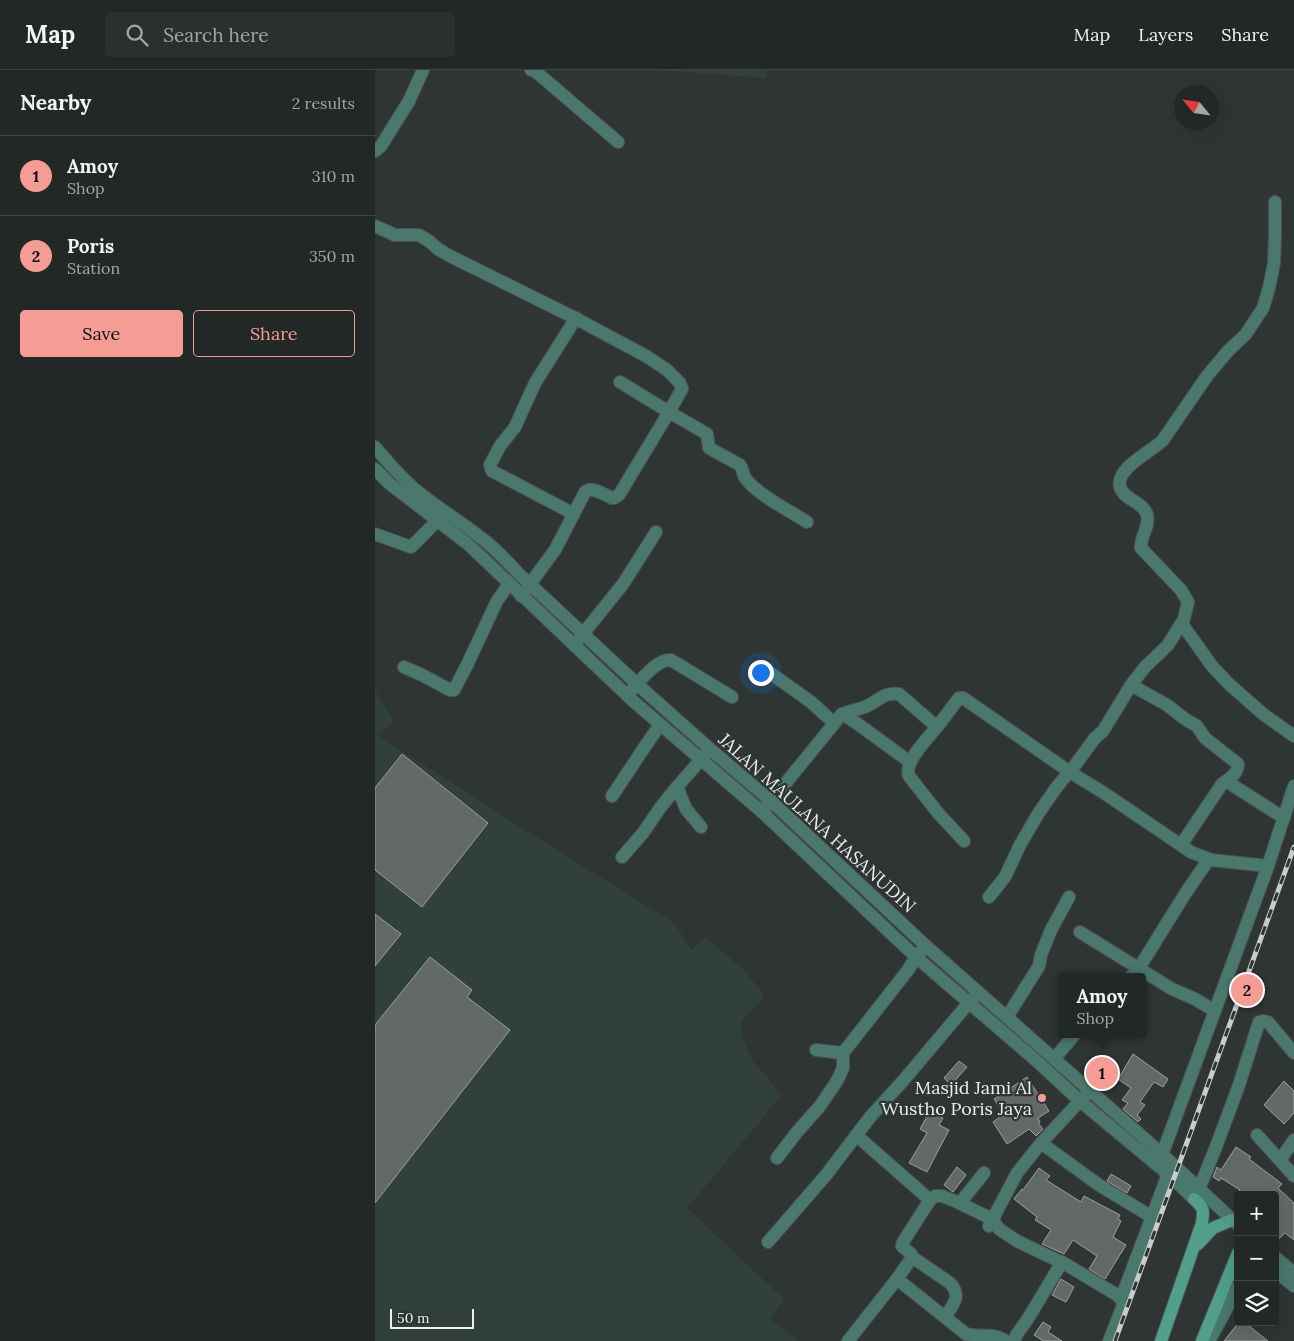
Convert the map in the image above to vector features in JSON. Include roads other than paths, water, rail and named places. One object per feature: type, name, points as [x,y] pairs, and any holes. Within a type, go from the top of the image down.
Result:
[{"type":"main road","points":[[1161,1341],[1202,1223],[1203,1207],[1196,1194]]},
{"type":"main road","points":[[1193,1249],[1213,1228],[1234,1222]]},
{"type":"main road","points":[[1202,1341],[1234,1263]]},
{"type":"street","points":[[375,151],[381,146],[409,101],[423,70]]},
{"type":"street","points":[[531,70],[535,71],[619,142]]},
{"type":"street","points":[[989,896],[1005,877],[1020,845],[1038,814],[1060,783],[1103,730],[1131,685],[1145,667],[1168,645],[1182,624],[1188,602],[1181,590],[1141,548],[1140,543],[1147,523],[1146,512],[1143,507],[1121,490],[1121,478],[1135,461],[1159,444],[1207,376],[1245,334],[1263,308],[1269,288],[1273,263],[1275,202]]},
{"type":"street","points":[[375,226],[395,235],[419,235],[429,240],[448,255],[576,318],[646,356],[667,370],[682,387],[682,391],[619,495],[611,498],[591,489],[587,490],[555,550],[521,596]]},
{"type":"street","points":[[573,514],[492,471],[490,465],[500,446],[515,427],[535,383],[576,318]]},
{"type":"street","points":[[620,382],[707,434],[709,448],[740,465],[744,477],[754,488],[807,522]]},
{"type":"street","name":"JALAN MAULANA HASANUDIN","points":[[375,446],[391,467],[429,508],[437,522],[469,546],[627,695],[658,727],[698,762],[762,812],[916,956],[965,1009],[1039,1063],[1080,1101],[1160,1160],[1168,1174],[1234,1221]]},
{"type":"street","name":"JALAN MAULANA HASANUDIN","points":[[375,469],[390,484],[477,535],[502,556],[637,684],[709,749],[771,801],[926,946],[1089,1090],[1196,1194]]},
{"type":"street","points":[[375,534],[411,547],[437,522]]},
{"type":"street","points":[[574,645],[623,584],[656,532]]},
{"type":"street","points":[[469,546],[477,535]]},
{"type":"street","points":[[404,667],[422,674],[451,690],[455,690],[497,601],[509,584]]},
{"type":"street","points":[[1182,624],[1212,666],[1229,684],[1263,714],[1294,736]]},
{"type":"street","points":[[627,695],[657,665],[665,660],[671,660],[732,697]]},
{"type":"street","points":[[763,668],[811,702],[838,718],[855,722],[910,762]]},
{"type":"street","points":[[1131,685],[1167,705],[1197,726],[1205,738],[1239,766],[1231,778],[1222,784],[1181,845]]},
{"type":"street","points":[[762,812],[838,718],[883,696],[892,692],[899,694],[937,727]]},
{"type":"street","points":[[964,841],[938,813],[907,772],[913,756],[959,698],[963,698],[1191,852],[1209,859],[1268,866]]},
{"type":"street","points":[[612,796],[658,727]]},
{"type":"street","points":[[622,857],[709,749]]},
{"type":"street","points":[[1226,781],[1284,818]]},
{"type":"street","points":[[680,783],[686,809],[701,826]]},
{"type":"street","points":[[1160,1160],[1268,866],[1294,786]]},
{"type":"street","points":[[1080,932],[1135,972],[1209,859]]},
{"type":"street","points":[[1007,1017],[1039,966],[1041,955],[1051,930],[1069,897]]},
{"type":"street","points":[[777,1158],[820,1106],[837,1081],[843,1068],[843,1053],[908,970],[916,956],[926,946]]},
{"type":"street","points":[[1146,976],[1172,990],[1195,999],[1215,1011]]},
{"type":"street","points":[[768,1242],[826,1175],[871,1116],[978,992]]},
{"type":"street","points":[[1196,1194],[1239,1085],[1259,1022],[1267,1022],[1294,1053]]},
{"type":"street","points":[[1054,1059],[1072,1038]]},
{"type":"street","points":[[816,1050],[843,1053]]},
{"type":"street","points":[[990,1222],[1017,1173],[1041,1143],[1089,1090]]},
{"type":"street","points":[[856,1135],[930,1200]]},
{"type":"street","points":[[1257,1135],[1294,1176]]},
{"type":"street","points":[[1280,1160],[1294,1140]]},
{"type":"street","points":[[1041,1143],[1099,1185],[1152,1217]]},
{"type":"street","points":[[960,1203],[984,1173]]},
{"type":"street","points":[[1121,1300],[1168,1174]]},
{"type":"street","points":[[945,1317],[956,1301],[954,1288],[950,1283],[912,1257],[902,1246],[930,1200],[935,1196],[942,1196],[960,1203],[1009,1236],[1062,1262],[1117,1295],[1123,1302],[1122,1308],[1109,1341]]},
{"type":"street","points":[[848,1341],[912,1257]]},
{"type":"street","points":[[1279,1260],[1294,1273]]},
{"type":"street","points":[[1014,1341],[1062,1262]]},
{"type":"street","points":[[1279,1274],[1294,1286]]},
{"type":"street","points":[[897,1279],[966,1334],[976,1336],[993,1335],[1006,1341]]},
{"type":"street","points":[[1209,1341],[1234,1295]]},
{"type":"railway","points":[[1115,1341],[1294,847]]},
{"type":"place","name":"Poris","points":[[1247,990]]},
{"type":"place","name":"Amoy","points":[[1102,1073]]},
{"type":"place","name":"Masjid Jami Al Wustho Poris Jaya","points":[[1042,1098]]}]
